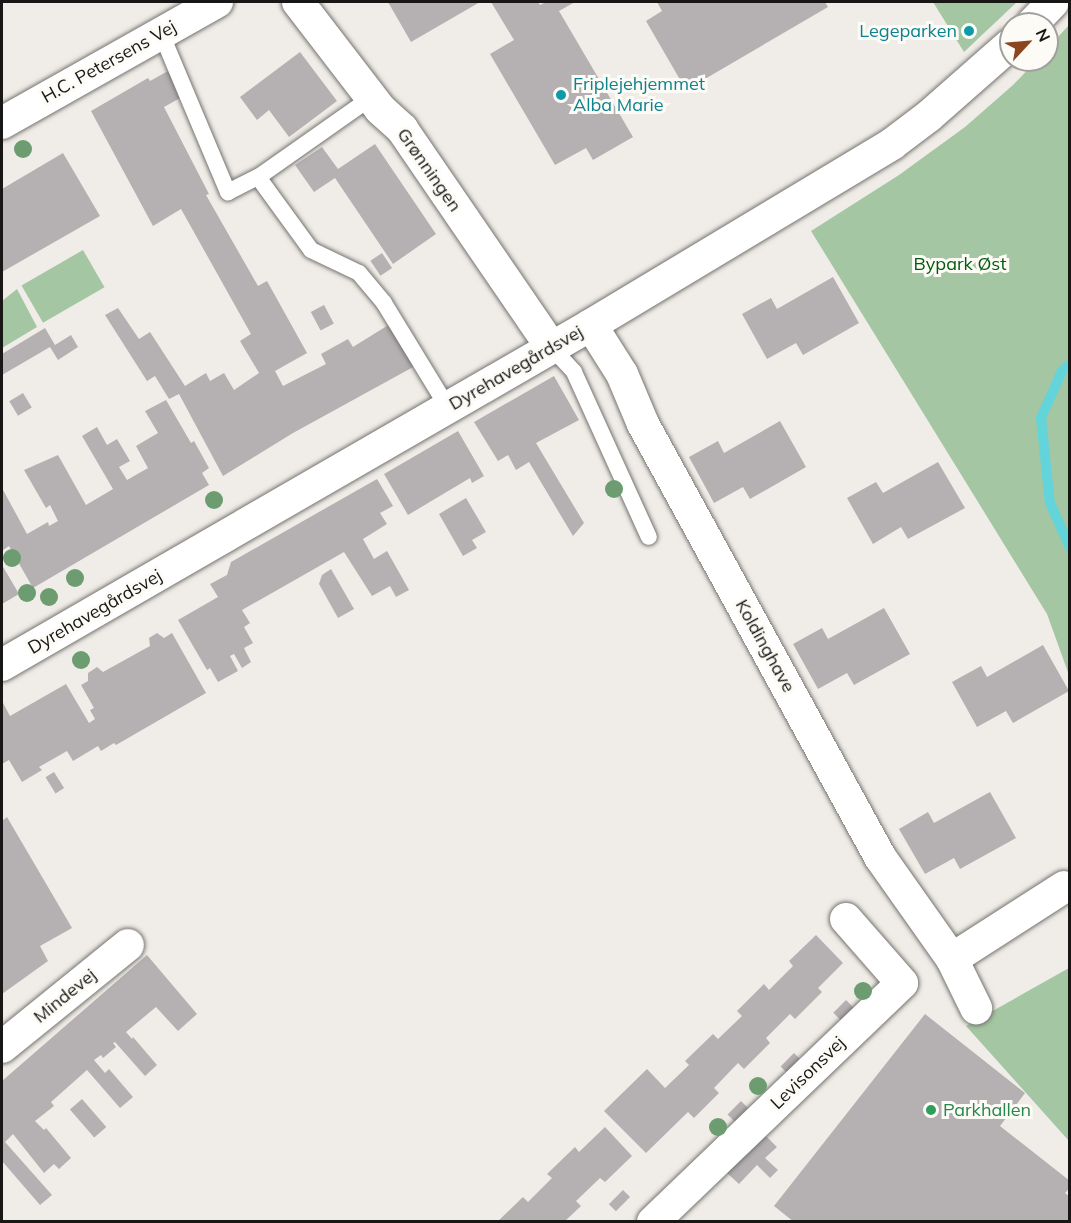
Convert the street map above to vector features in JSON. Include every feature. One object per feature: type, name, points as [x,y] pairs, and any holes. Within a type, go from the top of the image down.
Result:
[{"type":"street","name":"H.C. Petersens Vej","points":[[2,123],[217,2]]},
{"type":"street","name":"Grønningen","points":[[298,2],[372,97],[402,129],[551,347]]},
{"type":"street","name":"Dyrehavegårdsvej","points":[[2,665],[591,325],[892,144],[929,117],[999,55]]},
{"type":"street","name":"Koldinghave","points":[[591,325],[622,374],[643,424],[880,857],[952,959],[976,1008]]},
{"type":"street","points":[[952,959],[1064,886]]},
{"type":"street","name":"Levisonsvej","points":[[653,1221],[902,983],[846,919]]},
{"type":"street","name":"Mindevej","points":[[2,1047],[128,945]]},
{"type":"lane","points":[[161,33],[228,192],[258,177],[372,97]]},
{"type":"lane","points":[[258,177],[311,250],[358,273],[384,303],[448,408]]},
{"type":"lane","points":[[551,347],[574,372],[649,537]]},
{"type":"green space","name":"Legeparken","points":[[933,2],[1017,2],[1006,12],[999,12],[999,19],[964,52]]},
{"type":"green space","name":"Bypark Øst","points":[[1069,25],[1069,675],[1047,614],[811,231],[899,175],[965,127],[1025,72],[1059,72],[1059,36]]},
{"type":"green space","points":[[83,250],[104,287],[43,323],[22,286]]},
{"type":"green space","points":[[17,289],[37,327],[2,348],[2,301]]},
{"type":"green space","points":[[1069,968],[1069,1141],[966,1026]]},
{"type":"building","points":[[388,2],[480,2],[411,42]]},
{"type":"building","name":"Friplejehjemmet Alba Marie","points":[[491,2],[538,2],[540,5],[546,2],[575,2],[559,11],[633,137],[593,160],[586,148],[555,165],[490,54],[514,40]]},
{"type":"building","name":"Friplejehjemmet Alba Marie","points":[[657,2],[825,2],[828,7],[686,90],[646,21],[662,11]]},
{"type":"building","points":[[300,52],[337,101],[289,137],[269,110],[257,120],[240,97]]},
{"type":"building","points":[[168,71],[182,97],[164,107],[209,194],[206,195],[258,286],[267,281],[307,353],[275,371],[283,386],[326,364],[321,354],[348,339],[353,347],[390,324],[415,366],[293,433],[223,476],[179,394],[169,399],[155,376],[147,381],[105,315],[118,308],[139,339],[150,332],[185,386],[206,373],[210,381],[224,373],[234,390],[259,373],[240,341],[251,334],[181,209],[153,226],[91,111],[148,78],[150,81]]},
{"type":"building","points":[[375,144],[436,234],[393,264],[335,178],[314,192],[295,165],[322,147],[338,169]]},
{"type":"building","points":[[63,153],[100,216],[2,272],[2,189]]},
{"type":"building","points":[[382,253],[392,268],[380,276],[370,261]]},
{"type":"building","points":[[833,277],[859,323],[803,355],[796,343],[767,359],[742,314],[771,298],[777,309]]},
{"type":"building","points":[[324,305],[334,324],[321,331],[311,312]]},
{"type":"building","points":[[45,328],[55,345],[71,335],[78,347],[58,360],[50,347],[2,375],[2,354]]},
{"type":"building","points":[[554,376],[579,420],[536,443],[584,523],[573,536],[529,462],[516,470],[508,455],[498,461],[474,422]]},
{"type":"building","points":[[23,393],[32,408],[18,416],[9,401]]},
{"type":"building","points":[[166,400],[191,443],[194,441],[209,468],[202,473],[209,485],[33,588],[9,546],[3,550],[2,547],[2,488],[27,534],[48,522],[49,526],[58,521],[50,505],[46,508],[24,470],[58,455],[86,505],[113,489],[82,436],[97,427],[107,445],[117,439],[130,461],[119,467],[127,480],[148,468],[136,446],[158,433],[145,411]]},
{"type":"building","points":[[780,421],[806,467],[750,499],[743,487],[714,503],[689,457],[718,441],[724,453]]},
{"type":"building","points":[[458,431],[484,476],[472,483],[470,478],[408,515],[384,474]]},
{"type":"building","points":[[938,462],[965,508],[908,539],[901,527],[873,544],[847,498],[876,482],[883,493]]},
{"type":"building","points":[[377,479],[393,506],[380,513],[387,524],[363,539],[374,559],[387,551],[409,590],[396,597],[390,586],[372,596],[344,552],[242,610],[250,623],[244,627],[253,643],[244,648],[251,662],[242,668],[234,654],[230,656],[238,671],[218,682],[210,668],[207,670],[178,620],[218,597],[210,584],[227,575],[231,562]]},
{"type":"building","points":[[466,498],[486,532],[472,540],[477,548],[463,556],[439,514]]},
{"type":"building","points":[[2,565],[19,594],[2,604]]},
{"type":"building","points":[[331,569],[354,609],[338,618],[319,584],[322,575]]},
{"type":"building","points":[[884,608],[910,654],[854,685],[847,673],[818,689],[793,644],[822,628],[828,639]]},
{"type":"building","points":[[157,633],[164,638],[172,633],[206,693],[116,745],[114,743],[101,751],[98,746],[73,761],[67,751],[39,767],[42,770],[22,782],[9,760],[2,764],[2,701],[10,716],[66,684],[89,723],[95,719],[90,710],[94,708],[81,685],[88,681],[88,673],[97,667],[103,672],[150,646],[149,638]]},
{"type":"building","points":[[1043,645],[1069,691],[1013,723],[1006,711],[977,727],[952,682],[981,666],[987,677]]},
{"type":"building","points":[[54,772],[64,788],[56,793],[46,777]]},
{"type":"building","points":[[990,792],[1016,838],[960,869],[954,858],[925,874],[899,829],[928,812],[934,823]]},
{"type":"building","points":[[7,817],[72,928],[40,946],[48,961],[2,994],[2,821]]},
{"type":"building","points":[[816,935],[843,963],[818,988],[822,992],[795,1019],[790,1014],[766,1038],[770,1043],[744,1069],[738,1063],[714,1088],[719,1093],[694,1118],[688,1112],[646,1153],[604,1111],[647,1069],[665,1088],[689,1065],[685,1061],[713,1034],[718,1039],[742,1016],[737,1011],[764,984],[769,990],[793,966],[789,961]]},
{"type":"building","points":[[147,955],[197,1014],[178,1031],[156,1007],[126,1032],[157,1065],[145,1076],[115,1042],[113,1043],[116,1047],[103,1058],[101,1055],[94,1060],[105,1073],[109,1069],[133,1097],[120,1108],[87,1070],[51,1102],[54,1106],[35,1121],[44,1130],[46,1128],[71,1158],[59,1169],[54,1164],[44,1173],[13,1134],[5,1142],[52,1195],[40,1205],[2,1161],[2,1081]]},
{"type":"building","points":[[846,1000],[854,1008],[841,1021],[833,1013]]},
{"type":"building","name":"Parkhallen","points":[[925,1014],[1025,1093],[1000,1126],[1070,1181],[1070,1188],[1065,1193],[1070,1197],[1070,1222],[794,1222],[774,1206]]},
{"type":"building","points":[[794,1053],[801,1060],[788,1074],[781,1066]]},
{"type":"building","points":[[82,1099],[106,1127],[94,1137],[70,1109]]},
{"type":"building","points":[[741,1101],[748,1108],[735,1122],[728,1114]]},
{"type":"building","points":[[605,1127],[632,1156],[605,1182],[600,1178],[576,1201],[581,1206],[564,1222],[497,1222],[523,1197],[528,1202],[552,1178],[547,1174],[575,1147],[579,1152]]},
{"type":"building","points":[[766,1136],[777,1147],[765,1158],[778,1170],[770,1178],[757,1165],[739,1184],[727,1173]]},
{"type":"building","points":[[623,1190],[630,1197],[616,1211],[609,1204]]},
{"type":"waterway","points":[[1070,364],[1062,371],[1041,418],[1050,503],[1070,548]]},
{"type":"place","name":"Legeparken","points":[[969,31]]},
{"type":"place","name":"Friplejehjemmet Alba Marie","points":[[561,95]]},
{"type":"place","name":"Parkhallen","points":[[931,1110]]}]
